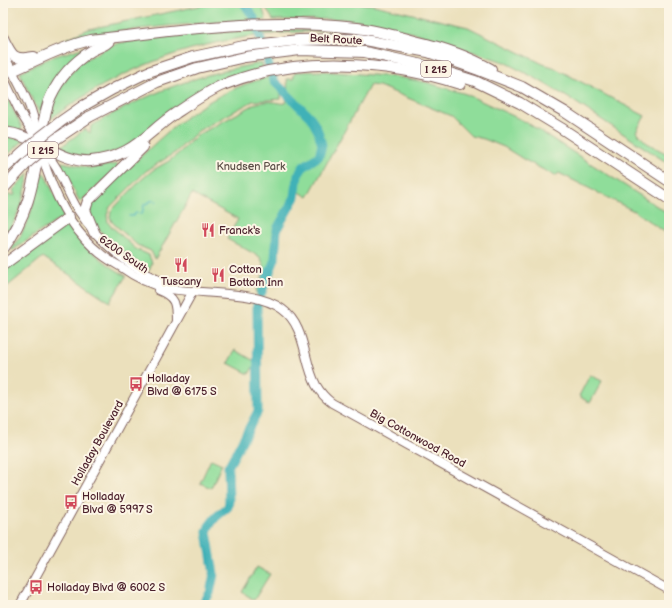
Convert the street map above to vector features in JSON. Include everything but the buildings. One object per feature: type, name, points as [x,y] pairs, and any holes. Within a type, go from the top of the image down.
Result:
[{"type":"highway","points":[[12,71],[48,55],[90,40],[196,28],[241,25],[298,24],[357,28],[394,35],[435,46],[480,63],[522,87]]},
{"type":"highway","points":[[3,38],[11,54],[19,59],[48,55]]},
{"type":"highway","points":[[3,249],[18,228],[32,189],[44,120],[50,97],[61,78],[79,59],[108,43],[111,38]]},
{"type":"highway","name":"Belt Route","points":[[3,170],[51,128],[113,89],[148,72],[193,57],[244,46],[299,45],[359,39],[428,52],[522,87],[565,112],[669,181]]},
{"type":"highway","name":"Belt Route","points":[[3,189],[29,161],[56,138],[89,117],[157,82],[196,68],[299,45],[365,52],[427,66],[475,81],[520,103],[669,199]]},
{"type":"highway","points":[[3,132],[18,135],[70,158],[89,161],[108,159],[123,154],[176,114],[222,86],[250,75],[299,66],[363,66],[424,74],[473,88],[561,128]]},
{"type":"highway","points":[[94,232],[85,210],[88,201],[176,114]]},
{"type":"highway","points":[[3,265],[69,217]]},
{"type":"main road","name":"6200 South","points":[[3,53],[31,110],[49,176],[69,217],[85,239],[100,254],[144,281],[166,288],[189,291]]},
{"type":"main road","name":"6200 South","points":[[3,77],[20,112],[56,167],[78,210],[94,232],[107,245],[140,270],[168,284],[189,291]]},
{"type":"main road","points":[[144,281],[169,295],[173,300],[176,309],[176,322]]},
{"type":"main road","name":"Holladay Boulevard","points":[[20,605],[176,322],[189,291]]},
{"type":"main road","name":"Big Cottonwood Road","points":[[189,291],[251,298],[278,306],[294,321],[315,384],[322,394],[332,403],[669,590]]},
{"type":"green space","points":[[213,3],[258,3],[263,9],[266,20],[167,26],[96,34],[28,56],[15,55],[3,34],[3,29],[15,54],[38,51],[89,29]]},
{"type":"green space","points":[[263,3],[356,3],[374,5],[468,27],[543,64],[553,67],[645,116],[636,132],[647,143],[669,155],[669,164],[572,100],[504,62],[422,35],[378,24],[342,19],[273,20]]},
{"type":"green space","points":[[285,29],[337,31],[277,33],[193,48],[138,68],[111,81],[47,121],[56,93],[79,63],[110,46],[119,43],[197,33]]},
{"type":"green space","points":[[84,48],[84,51],[40,115],[20,72],[52,57]]},
{"type":"green space","points":[[262,63],[263,68],[188,99],[127,149],[85,158],[58,149],[85,129],[90,133],[91,126],[152,95],[195,79],[239,67]]},
{"type":"green space","name":"Knudsen Park","points":[[322,71],[397,77],[425,82],[466,94],[526,122],[669,214],[669,235],[634,211],[559,173],[555,176],[504,147],[484,139],[471,136],[451,116],[379,86],[370,85],[308,197],[296,190],[295,197],[277,229],[275,259],[261,294],[256,293],[263,275],[264,265],[260,257],[227,239],[238,219],[192,194],[155,259],[151,251],[137,245],[112,222],[110,217],[111,211],[141,180],[153,170],[169,161],[179,153],[196,136],[257,103],[286,103],[288,96],[287,79],[293,79],[295,72]]},
{"type":"green space","points":[[269,77],[281,90],[281,99],[253,101],[198,131],[176,152],[146,171],[110,207],[107,215],[108,223],[136,249],[149,255],[152,263],[149,270],[147,270],[108,239],[96,226],[88,209],[93,202],[166,133],[196,110],[230,91],[248,83]]},
{"type":"green space","points":[[3,90],[22,127],[21,131],[3,129]]},
{"type":"green space","points":[[3,135],[24,140],[3,159]]},
{"type":"green space","points":[[62,162],[90,168],[117,164],[118,168],[80,202],[60,165]]},
{"type":"green space","points":[[29,173],[25,192],[19,209],[3,242],[3,200],[7,195],[15,195],[13,190]]},
{"type":"green space","points":[[42,173],[44,173],[65,216],[13,250],[11,249],[20,237],[30,215]]},
{"type":"green space","points":[[67,225],[70,226],[95,254],[126,276],[110,302],[43,257],[3,290],[3,267]]},
{"type":"green space","points":[[235,350],[256,362],[249,374],[228,363]]},
{"type":"green space","points":[[590,375],[602,381],[590,403],[579,396]]},
{"type":"green space","points":[[211,459],[222,464],[211,488],[200,483]]},
{"type":"green space","points":[[257,567],[270,574],[254,600],[242,592]]},
{"type":"waterway","points":[[244,3],[254,18],[274,81],[311,118],[318,131],[322,145],[319,156],[304,166],[298,175],[295,197],[277,229],[275,259],[261,294]]},
{"type":"waterway","points":[[129,216],[133,216],[136,213],[142,214],[144,205],[153,200],[157,202]]},
{"type":"waterway","points":[[202,605],[210,593],[214,574],[207,532],[209,526],[216,517],[228,507],[228,467],[258,411],[257,304]]},
{"type":"place","name":"Franck's","points":[[208,230]]},
{"type":"place","name":"Tuscany","points":[[181,265]]},
{"type":"place","name":"Cotton Bottom Inn","points":[[218,275]]},
{"type":"place","name":"Holladay Blvd @ 6175 S","points":[[136,384]]},
{"type":"place","name":"Holladay Blvd @ 5997 S","points":[[71,502]]},
{"type":"place","name":"Holladay Blvd @ 6002 S","points":[[36,587]]}]
